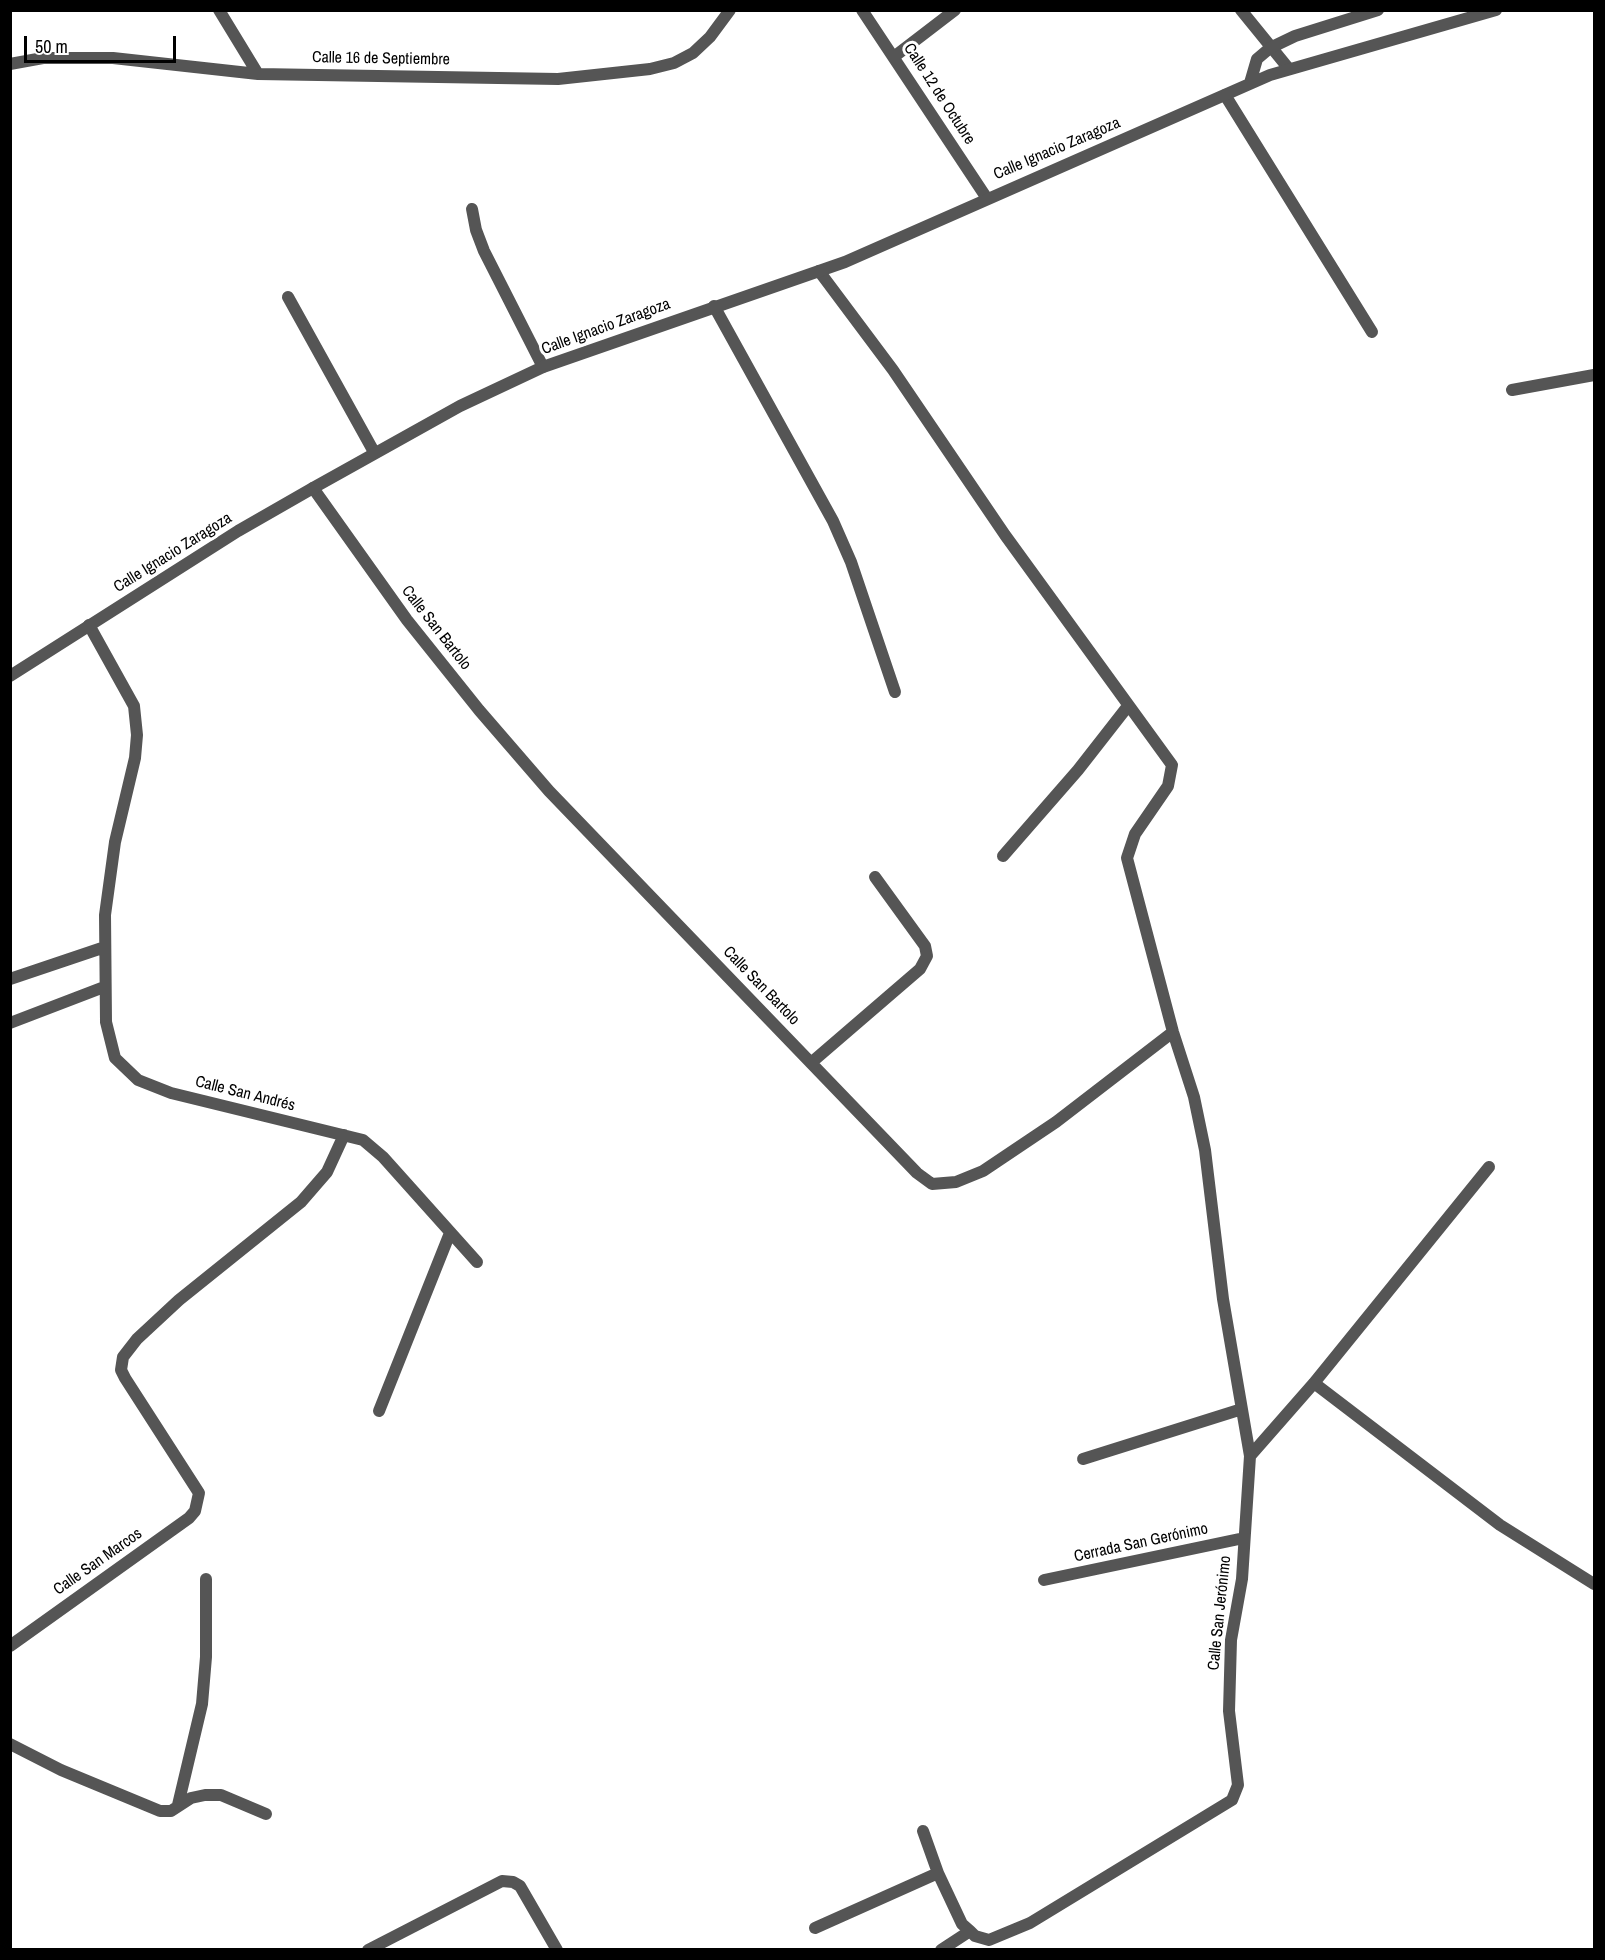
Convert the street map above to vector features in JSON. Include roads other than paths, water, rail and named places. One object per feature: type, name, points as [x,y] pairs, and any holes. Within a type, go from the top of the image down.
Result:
[{"type":"street","points":[[219,10],[258,74]]},
{"type":"street","name":"Calle 16 de Septiembre","points":[[10,64],[43,58],[112,58],[258,74],[558,79],[650,69],[674,63],[693,53],[710,37],[730,10]]},
{"type":"street","name":"Calle 12 de Octubre","points":[[862,10],[895,56],[986,198]]},
{"type":"street","points":[[895,56],[955,10]]},
{"type":"street","points":[[1241,10],[1256,32],[1289,69]]},
{"type":"street","points":[[1250,83],[1257,59],[1270,48],[1296,36],[1378,10]]},
{"type":"street","name":"Calle Ignacio Zaragoza","points":[[10,676],[89,625],[374,452],[460,406],[543,367],[819,271],[1250,83],[1289,69],[1496,10]]},
{"type":"street","points":[[1225,95],[1372,332]]},
{"type":"street","points":[[472,209],[476,230],[484,251],[543,367]]},
{"type":"street","points":[[819,271],[893,370],[1005,535],[1172,765],[1168,786],[1135,834],[1127,858],[1173,1032]]},
{"type":"street","points":[[288,297],[374,452]]},
{"type":"street","points":[[714,306],[833,521],[851,562],[896,692]]},
{"type":"street","points":[[1512,390],[1594,375]]},
{"type":"street","name":"Calle San Bartolo","points":[[313,488],[407,620],[479,710],[549,791],[917,1173],[932,1184],[945,1185],[983,1171],[1017,1149],[1173,1032]]},
{"type":"street","name":"Calle San Andrés","points":[[89,625],[134,706],[137,735],[135,758],[115,842],[105,915],[106,1022],[115,1058],[138,1080],[171,1093],[363,1140],[375,1149],[477,1262]]},
{"type":"street","points":[[1003,856],[1078,770],[1128,706]]},
{"type":"street","points":[[812,1062],[920,969],[927,956],[925,946],[875,877]]},
{"type":"street","points":[[10,979],[105,947]]},
{"type":"street","points":[[10,1023],[104,987]]},
{"type":"street","name":"Calle San Jerónimo","points":[[989,1945],[1030,1923],[1232,1800],[1238,1785],[1229,1711],[1231,1640],[1239,1608],[1250,1456],[1223,1299],[1205,1150],[1194,1098],[1173,1032]]},
{"type":"street","name":"Calle San Marcos","points":[[10,1646],[189,1518],[199,1501],[199,1493],[125,1378],[121,1370],[123,1357],[137,1339],[179,1300],[301,1202],[327,1172],[344,1135]]},
{"type":"street","points":[[1250,1456],[1314,1383],[1489,1167]]},
{"type":"street","points":[[379,1411],[450,1233]]},
{"type":"street","points":[[1314,1383],[1500,1525],[1594,1584]]},
{"type":"street","points":[[1083,1459],[1242,1409]]},
{"type":"street","name":"Cerrada San Gerónimo","points":[[1044,1580],[1244,1538]]},
{"type":"street","points":[[178,1805],[202,1704],[206,1657],[206,1580]]},
{"type":"street","points":[[10,1744],[61,1770],[160,1810],[171,1811],[178,1805],[205,1795],[221,1795],[266,1814]]},
{"type":"street","points":[[923,1832],[938,1873],[962,1924],[989,1945]]},
{"type":"street","points":[[815,1928],[938,1873]]},
{"type":"street","points":[[368,1950],[502,1881],[513,1882],[520,1886],[557,1950]]},
{"type":"street","points":[[941,1950],[970,1931]]}]
